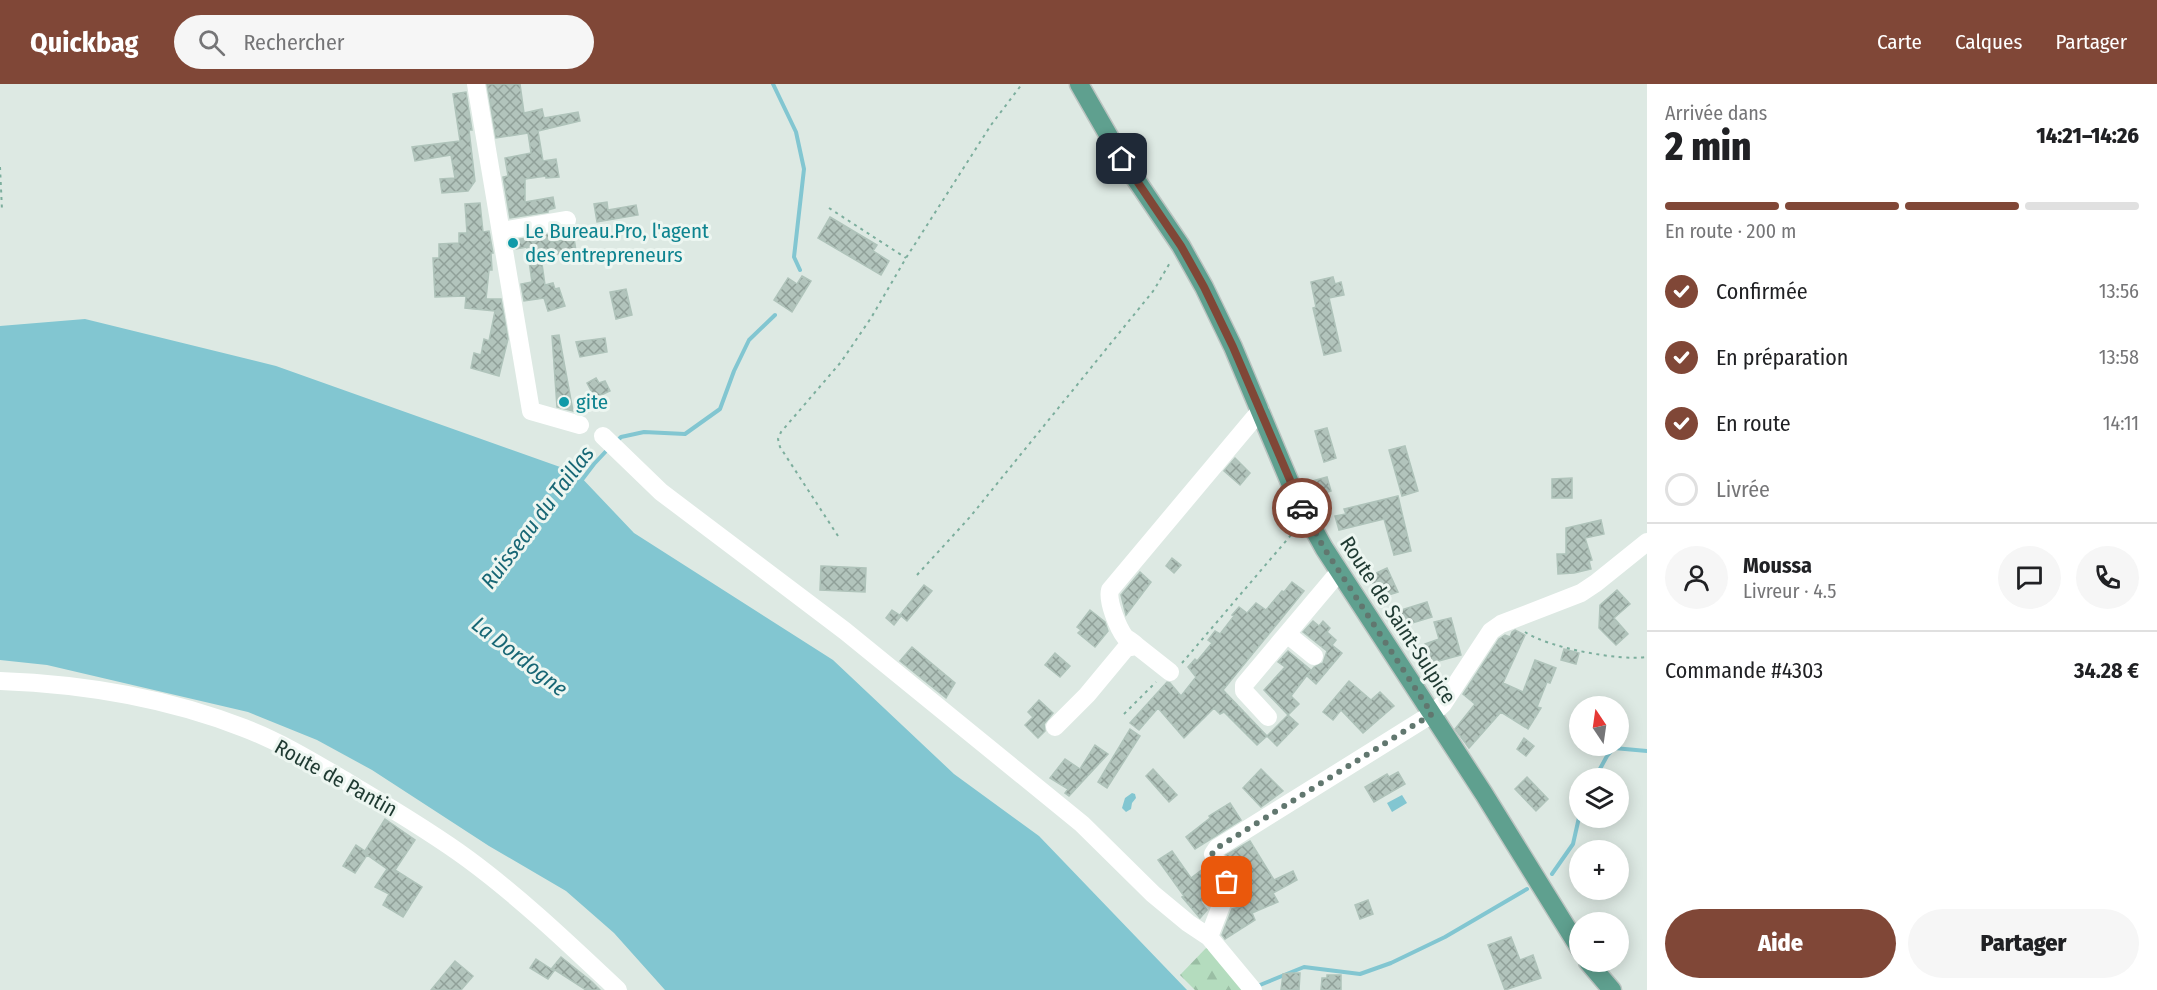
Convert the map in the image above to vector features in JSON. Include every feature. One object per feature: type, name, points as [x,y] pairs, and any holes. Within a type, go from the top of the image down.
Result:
[{"type":"main road","name":"Route de Saint-Sulpice","points":[[1079,84],[1122,159],[1181,246],[1204,287],[1306,517],[1339,572],[1484,794],[1569,932]]},
{"type":"main road","points":[[1597,972],[1612,990]]},
{"type":"street","points":[[476,84],[531,411],[580,425]]},
{"type":"street","points":[[501,231],[567,220]]},
{"type":"street","points":[[1170,672],[1126,638],[1110,604],[1110,590],[1260,411]]},
{"type":"street","points":[[608,441],[661,492],[845,631],[1082,824],[1153,894],[1209,937],[1249,986]]},
{"type":"street","points":[[1209,937],[1227,890],[1227,882],[1212,854],[1217,848],[1432,714],[1443,704],[1491,631],[1515,618],[1581,593],[1596,584],[1647,542]]},
{"type":"street","points":[[1268,717],[1244,692],[1244,685],[1339,572]]},
{"type":"street","points":[[1287,634],[1314,656]]},
{"type":"street","points":[[1055,728],[1087,695],[1126,648],[1137,646]]},
{"type":"street","name":"Route de Pantin","points":[[0,681],[47,683],[181,707],[246,729],[311,761],[405,816],[468,859],[558,933],[618,990]]},
{"type":"path","points":[[838,536],[780,447],[778,439],[781,432],[841,362],[871,318],[906,258],[991,125],[1022,84]]},
{"type":"path","points":[[0,167],[2,210]]},
{"type":"path","points":[[830,208],[906,258]]},
{"type":"path","points":[[917,575],[970,517],[1154,290],[1181,246]]},
{"type":"path","points":[[1124,714],[1161,677],[1177,669],[1306,517]]},
{"type":"path","points":[[1515,618],[1527,633],[1552,644],[1636,659],[1647,657]]},
{"type":"green space","points":[[1208,946],[1246,990],[1195,990],[1180,975]]},
{"type":"water","name":"La Dordogne","points":[[85,319],[276,366],[577,473],[634,533],[833,660],[954,774],[1039,836],[1187,990],[665,990],[614,933],[566,891],[489,846],[372,770],[317,740],[248,712],[47,665],[0,660],[0,326]]},
{"type":"water","points":[[1132,793],[1136,798],[1131,809],[1126,812],[1122,808],[1125,798]]},
{"type":"water","points":[[1402,795],[1407,803],[1392,812],[1387,803]]},
{"type":"building","points":[[487,84],[520,84],[524,113],[542,109],[544,118],[578,112],[580,121],[538,131],[543,161],[556,159],[559,177],[525,179],[525,202],[553,197],[555,208],[548,212],[510,218],[503,177],[508,176],[505,158],[531,153],[528,133],[496,138]]},
{"type":"building","points":[[466,92],[472,130],[469,130],[475,181],[468,191],[442,193],[440,179],[455,178],[451,155],[415,161],[412,147],[460,141],[453,94]]},
{"type":"building","points":[[607,202],[608,210],[636,205],[638,215],[597,222],[594,204]]},
{"type":"building","points":[[480,203],[483,232],[489,231],[493,253],[491,253],[492,270],[489,270],[486,299],[501,299],[508,339],[499,376],[471,368],[474,353],[481,355],[484,339],[489,341],[495,311],[465,308],[466,296],[435,297],[433,258],[439,258],[439,244],[459,243],[459,233],[467,233],[465,204]]},
{"type":"building","points":[[830,217],[877,245],[873,251],[889,261],[881,275],[818,238]]},
{"type":"building","points":[[579,225],[581,237],[574,238],[576,251],[551,255],[552,262],[542,264],[545,285],[553,283],[555,289],[559,288],[565,306],[548,311],[544,298],[524,301],[521,284],[532,282],[527,247],[516,249],[514,240],[550,234],[551,242],[571,239],[570,231]]},
{"type":"building","points":[[802,276],[811,281],[792,312],[774,300],[788,278],[797,284]]},
{"type":"building","points":[[1333,277],[1335,284],[1341,282],[1344,295],[1329,298],[1341,351],[1324,355],[1313,308],[1316,307],[1311,282]]},
{"type":"building","points":[[626,289],[632,315],[616,319],[610,292]]},
{"type":"building","points":[[559,335],[573,411],[557,407],[552,336]]},
{"type":"building","points":[[605,338],[607,352],[580,357],[576,342]]},
{"type":"building","points":[[596,378],[599,383],[605,381],[610,391],[595,398],[587,383]]},
{"type":"building","points":[[1327,428],[1336,458],[1324,462],[1315,431]]},
{"type":"building","points":[[1405,446],[1418,491],[1402,496],[1389,450]]},
{"type":"building","points":[[1235,458],[1250,473],[1240,485],[1224,471]]},
{"type":"building","points":[[1327,477],[1331,491],[1309,498],[1305,483]]},
{"type":"building","points":[[1572,478],[1572,498],[1552,498],[1552,479]]},
{"type":"building","points":[[1398,496],[1411,551],[1394,555],[1384,519],[1339,530],[1335,516],[1346,514],[1344,509]]},
{"type":"building","points":[[1601,520],[1604,534],[1585,538],[1592,560],[1589,561],[1591,569],[1558,574],[1557,554],[1566,554],[1566,528]]},
{"type":"building","points":[[1172,558],[1181,565],[1174,573],[1166,566]]},
{"type":"building","points":[[821,566],[866,568],[865,592],[820,590]]},
{"type":"building","points":[[1387,568],[1398,592],[1379,598],[1370,576]]},
{"type":"building","points":[[1140,572],[1151,582],[1126,615],[1121,595]]},
{"type":"building","points":[[1292,582],[1304,591],[1223,690],[1267,736],[1257,745],[1224,712],[1220,714],[1214,708],[1184,738],[1158,708],[1139,730],[1130,723],[1167,682],[1181,696],[1196,677],[1188,667],[1195,659],[1197,661],[1212,643],[1208,640],[1215,631],[1220,634],[1239,607],[1247,613],[1256,603],[1266,610]]},
{"type":"building","points":[[924,585],[932,591],[907,621],[900,615]]},
{"type":"building","points":[[1617,590],[1630,604],[1614,618],[1628,634],[1616,645],[1599,628],[1600,605]]},
{"type":"building","points":[[1427,602],[1432,617],[1402,626],[1398,611]]},
{"type":"building","points":[[892,610],[901,616],[894,625],[886,618]]},
{"type":"building","points":[[1090,610],[1105,622],[1108,631],[1095,647],[1078,633],[1081,630],[1077,627]]},
{"type":"building","points":[[1451,618],[1461,655],[1431,663],[1425,644],[1439,639],[1434,622]]},
{"type":"building","points":[[1313,621],[1319,626],[1323,621],[1330,628],[1327,632],[1336,640],[1332,645],[1342,653],[1316,684],[1307,676],[1314,667],[1323,663],[1327,651],[1303,632]]},
{"type":"building","points":[[1515,630],[1525,635],[1503,683],[1523,692],[1535,660],[1556,668],[1550,683],[1547,682],[1537,707],[1541,708],[1528,729],[1501,712],[1469,748],[1455,729],[1475,704],[1463,694],[1499,639],[1505,635],[1510,637]]},
{"type":"building","points":[[912,647],[955,683],[946,698],[900,661]]},
{"type":"building","points":[[1564,649],[1579,653],[1576,664],[1561,660]]},
{"type":"building","points":[[1288,651],[1311,670],[1291,696],[1299,704],[1288,715],[1264,690],[1285,667],[1278,662]]},
{"type":"building","points":[[1055,653],[1070,666],[1060,677],[1045,665]]},
{"type":"building","points":[[1349,681],[1371,700],[1380,692],[1394,706],[1363,733],[1341,710],[1333,720],[1323,712]]},
{"type":"building","points":[[1039,700],[1053,713],[1044,724],[1045,731],[1038,738],[1025,725],[1033,717],[1028,712]]},
{"type":"building","points":[[1288,715],[1298,724],[1277,746],[1267,736]]},
{"type":"building","points":[[1130,729],[1140,736],[1107,788],[1098,782]]},
{"type":"building","points":[[1524,738],[1534,746],[1526,756],[1517,749]]},
{"type":"building","points":[[1095,745],[1108,754],[1069,796],[1065,793],[1068,789],[1050,778],[1065,759],[1080,769]]},
{"type":"building","points":[[1153,769],[1177,795],[1169,802],[1146,776]]},
{"type":"building","points":[[1261,769],[1283,791],[1261,807],[1243,788]]},
{"type":"building","points":[[1398,772],[1405,784],[1374,802],[1365,787],[1387,774],[1389,777]]},
{"type":"building","points":[[1527,777],[1548,799],[1536,811],[1515,789]]},
{"type":"building","points":[[1230,803],[1241,820],[1195,849],[1186,837],[1210,818],[1209,816]]},
{"type":"building","points":[[385,819],[415,840],[395,870],[422,887],[403,917],[383,905],[389,894],[375,887],[387,869],[367,855],[355,873],[343,866],[356,845],[365,851]]},
{"type":"building","points":[[1250,841],[1274,880],[1293,871],[1297,880],[1273,893],[1278,902],[1252,913],[1255,920],[1225,939],[1222,935],[1232,909],[1240,907],[1236,897],[1237,877],[1226,855]]},
{"type":"building","points":[[1172,851],[1191,878],[1207,866],[1216,885],[1215,890],[1201,902],[1207,910],[1200,918],[1182,897],[1184,896],[1158,860]]},
{"type":"building","points":[[1368,900],[1373,914],[1360,919],[1355,905]]},
{"type":"building","points":[[1511,937],[1520,960],[1533,955],[1541,978],[1505,990],[1488,945]]},
{"type":"building","points":[[561,957],[600,990],[586,990],[552,968]]},
{"type":"building","points":[[536,959],[554,971],[548,979],[530,968]]},
{"type":"building","points":[[455,961],[473,976],[461,990],[431,990]]},
{"type":"building","points":[[1300,973],[1299,990],[1281,990],[1283,974]]},
{"type":"building","points":[[1327,975],[1341,975],[1341,990],[1321,990],[1322,978],[1327,978]]},
{"type":"waterway","name":"Ruisseau du Taillas","points":[[773,84],[796,132],[804,169],[794,257],[800,270]]},
{"type":"waterway","name":"Ruisseau du Taillas","points":[[617,441],[621,437],[644,432],[685,434],[720,409],[734,371],[749,340],[775,315]]},
{"type":"waterway","name":"Ruisseau du Taillas","points":[[581,481],[609,448]]},
{"type":"waterway","points":[[1600,768],[1614,748],[1647,751]]},
{"type":"waterway","points":[[1552,874],[1573,844],[1577,828]]},
{"type":"waterway","points":[[1260,985],[1304,967],[1360,974],[1391,963],[1445,937],[1527,889]]},
{"type":"way so far","points":[[1227,882],[1212,854],[1217,848],[1432,714],[1324,548],[1302,508]]},
{"type":"place","name":"Le Bureau.Pro, l'agent des entrepreneurs","points":[[513,243]]},
{"type":"place","name":"gite","points":[[564,402]]},
{"type":"route","points":[[1122,159],[1181,246],[1204,287],[1233,347],[1302,508]]}]
